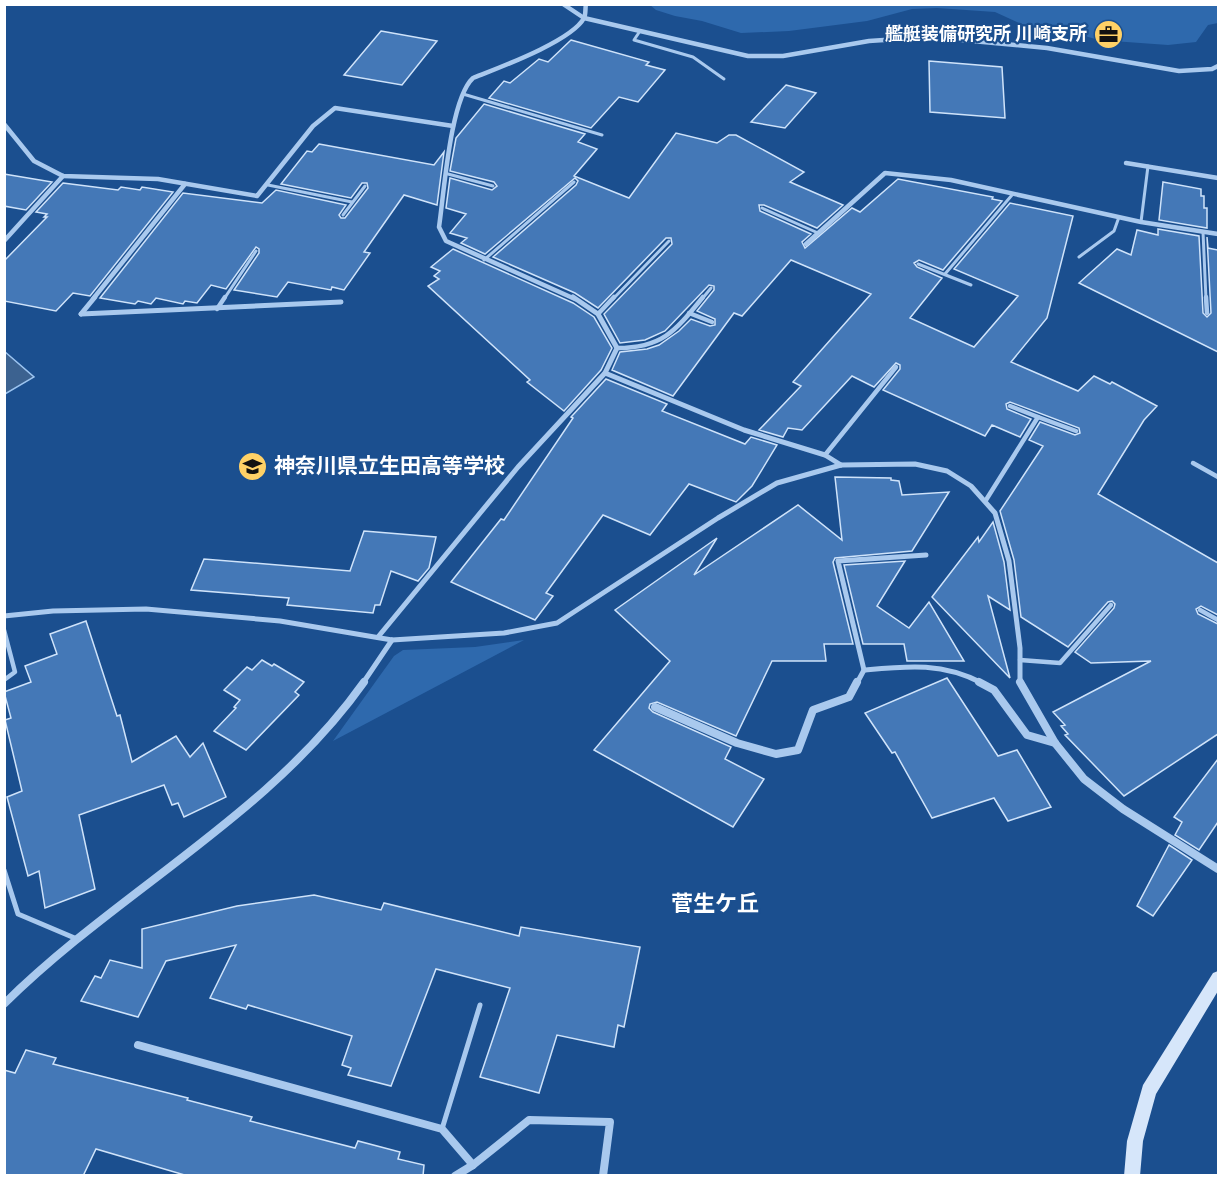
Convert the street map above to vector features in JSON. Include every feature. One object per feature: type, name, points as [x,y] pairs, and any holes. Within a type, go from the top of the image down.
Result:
[{"type":"street","points":[[563,4],[584,18],[748,56],[783,56],[869,41],[929,37],[1047,48],[1179,71],[1212,69],[1218,66]]},
{"type":"street","points":[[378,637],[519,467],[605,373],[617,348],[598,314],[556,288],[484,260],[446,241],[439,227],[453,126],[465,85],[473,78],[540,50],[564,36],[584,18],[586,4]]},
{"type":"street","points":[[4,124],[34,161],[63,176],[158,179],[207,185],[257,196],[313,126],[335,108],[453,126]]},
{"type":"street","points":[[1126,163],[1218,178]]},
{"type":"street","points":[[806,244],[885,173],[951,180],[1141,222],[1218,234]]},
{"type":"street","points":[[4,240],[63,176]]},
{"type":"street","points":[[185,184],[81,314],[340,302]]},
{"type":"street","points":[[605,373],[744,430],[825,456],[841,465]]},
{"type":"street","points":[[4,616],[53,611],[146,609],[280,621],[392,640],[504,633],[557,623],[718,518],[777,483],[841,465],[915,464],[947,471],[971,486],[986,500],[995,513],[1009,561],[1020,660],[1020,684],[1055,743],[1084,778],[1123,809],[1218,869]]},
{"type":"street","points":[[655,707],[737,743],[777,754],[798,750],[813,710],[849,697],[864,670],[838,561],[926,555]]},
{"type":"street","points":[[4,1004],[77,939],[262,791],[316,741],[357,692],[392,640]]},
{"type":"street","points":[[864,670],[919,664],[963,673],[994,690],[1027,735],[1055,743]]},
{"type":"street","points":[[1132,1176],[1135,1141],[1149,1091],[1218,978]]},
{"type":"street","points":[[138,1045],[442,1129],[473,1165]]},
{"type":"street","points":[[455,1176],[473,1165],[529,1120],[610,1122],[603,1176]]},
{"type":"lane","points":[[640,31],[634,40],[693,57],[724,79]]},
{"type":"lane","points":[[463,94],[602,135]]},
{"type":"lane","points":[[1141,222],[1148,166]]},
{"type":"lane","points":[[448,174],[493,186]]},
{"type":"lane","points":[[484,260],[574,182]]},
{"type":"lane","points":[[268,185],[352,202]]},
{"type":"lane","points":[[343,215],[365,186]]},
{"type":"lane","points":[[945,274],[1012,195]]},
{"type":"lane","points":[[762,208],[818,233]]},
{"type":"lane","points":[[1079,257],[1114,231],[1119,217]]},
{"type":"lane","points":[[1203,232],[1207,313]]},
{"type":"lane","points":[[598,314],[669,241]]},
{"type":"lane","points":[[217,309],[256,251]]},
{"type":"lane","points":[[918,264],[971,285]]},
{"type":"lane","points":[[617,348],[636,349],[668,338],[711,288]]},
{"type":"lane","points":[[689,313],[712,322]]},
{"type":"lane","points":[[825,456],[896,367]]},
{"type":"lane","points":[[1010,406],[1076,430]]},
{"type":"lane","points":[[986,500],[1038,417]]},
{"type":"lane","points":[[1193,463],[1218,477]]},
{"type":"lane","points":[[1020,660],[1060,663],[1111,605]]},
{"type":"lane","points":[[1200,610],[1218,620]]},
{"type":"lane","points":[[4,630],[15,672],[4,680]]},
{"type":"lane","points":[[4,870],[18,914],[77,939]]},
{"type":"lane","points":[[442,1129],[480,1005]]},
{"type":"shaded area","points":[[1218,4],[1218,23],[1208,25],[1196,42],[1168,45],[1099,40],[1060,29],[1021,24],[995,12],[937,8],[912,9],[867,21],[789,31],[741,33],[702,21],[675,16],[656,10],[650,5]]},
{"type":"shaded area","points":[[4,351],[34,377],[5,394],[4,394]]},
{"type":"shaded area","points":[[524,640],[333,741],[394,656],[403,650],[475,647]]},
{"type":"building","points":[[381,31],[437,41],[402,85],[344,75]]},
{"type":"building","points":[[571,40],[649,62],[646,65],[665,70],[638,102],[619,97],[591,128],[489,98],[504,81],[510,83],[539,59],[548,62]]},
{"type":"building","points":[[929,61],[1002,67],[1005,118],[930,112]]},
{"type":"building","points":[[786,85],[816,93],[785,128],[751,122]]},
{"type":"building","points":[[484,104],[585,134],[578,142],[597,149],[574,176],[629,198],[676,133],[717,143],[729,135],[736,135],[804,172],[790,182],[843,205],[817,228],[764,205],[759,205],[760,211],[811,234],[802,242],[805,248],[852,208],[860,212],[898,179],[993,197],[992,199],[1002,201],[943,270],[919,260],[914,263],[917,267],[942,278],[910,318],[974,347],[1018,296],[954,269],[1010,203],[1073,216],[1047,318],[1011,362],[1078,391],[1094,376],[1110,384],[1112,382],[1157,406],[1144,420],[1098,494],[1218,563],[1218,615],[1201,606],[1196,609],[1198,614],[1218,624],[1218,734],[1124,796],[1065,735],[1068,734],[1061,726],[1065,725],[1053,712],[1151,661],[1091,663],[1075,652],[1114,608],[1115,604],[1112,601],[1108,602],[1068,647],[1021,617],[1014,560],[1000,511],[1043,446],[1029,440],[1040,422],[1075,435],[1080,433],[1079,428],[1010,402],[1006,404],[1007,409],[1031,419],[1020,437],[992,425],[985,436],[883,390],[900,369],[900,365],[896,363],[874,387],[852,376],[802,430],[788,428],[783,437],[759,430],[801,386],[793,382],[871,294],[791,260],[742,316],[734,313],[673,396],[612,370],[620,352],[647,349],[659,345],[691,319],[710,326],[715,325],[715,319],[697,311],[714,290],[714,286],[709,285],[665,331],[645,340],[620,343],[604,314],[672,244],[671,238],[666,238],[598,308],[575,293],[493,257],[576,185],[578,181],[575,178],[485,254],[461,243],[467,238],[450,233],[466,214],[446,208],[450,178],[492,190],[497,186],[494,182],[450,171],[456,138]]},
{"type":"building","points":[[319,144],[434,165],[444,152],[437,205],[404,195],[364,252],[370,253],[344,290],[332,287],[331,290],[288,282],[277,297],[234,290],[259,253],[256,247],[226,289],[211,285],[197,303],[185,301],[183,304],[156,298],[151,304],[138,301],[135,304],[100,298],[183,193],[262,203],[276,190],[346,205],[339,215],[345,218],[368,188],[367,183],[362,183],[351,198],[281,184],[307,151],[312,152]]},
{"type":"building","points":[[4,174],[52,182],[26,210],[4,206]]},
{"type":"building","points":[[1163,182],[1201,189],[1201,196],[1204,196],[1204,208],[1207,208],[1207,228],[1159,220]]},
{"type":"building","points":[[63,183],[118,190],[121,187],[140,190],[142,187],[173,192],[90,296],[73,293],[56,311],[4,301],[4,261],[47,217],[44,217],[47,214],[36,212]]},
{"type":"building","points":[[1158,229],[1199,236],[1203,313],[1207,317],[1211,313],[1207,237],[1208,248],[1218,250],[1218,352],[1079,283],[1117,249],[1131,255],[1137,230],[1158,235]]},
{"type":"building","points":[[453,249],[573,303],[594,317],[612,348],[601,370],[564,411],[527,382],[530,380],[428,286],[439,279],[434,276],[440,271],[431,267]]},
{"type":"building","points":[[606,379],[667,404],[662,411],[745,444],[751,437],[777,445],[752,486],[736,502],[689,484],[650,535],[603,515],[546,593],[553,596],[535,620],[451,582],[501,519],[504,520],[573,418],[571,417]]},
{"type":"building","points":[[835,477],[891,478],[891,480],[899,481],[902,495],[949,492],[912,551],[835,558],[833,562],[853,644],[824,644],[826,661],[772,661],[736,736],[657,702],[650,704],[649,708],[653,712],[731,747],[725,759],[764,779],[733,827],[594,750],[670,661],[615,610],[717,538],[694,575],[798,505],[842,540]]},
{"type":"building","points":[[993,522],[1004,562],[1010,610],[988,596],[1010,678],[932,597],[978,537],[979,542]]},
{"type":"building","points":[[364,531],[436,537],[429,568],[418,581],[391,571],[380,605],[375,605],[373,613],[287,605],[289,598],[191,590],[204,559],[350,571]]},
{"type":"building","points":[[905,561],[877,606],[909,628],[929,602],[964,661],[907,661],[904,644],[863,644],[844,565]]},
{"type":"building","points":[[86,621],[117,716],[120,715],[132,762],[176,736],[190,757],[203,743],[226,797],[184,817],[178,803],[172,805],[164,785],[79,815],[95,889],[45,908],[39,871],[28,876],[7,797],[22,791],[5,720],[11,718],[4,692],[31,682],[25,666],[57,654],[50,634]]},
{"type":"building","points":[[262,660],[272,666],[274,664],[304,682],[295,692],[299,695],[246,750],[214,731],[236,708],[234,707],[240,700],[224,690],[247,667],[252,670]]},
{"type":"building","points":[[947,678],[998,756],[1017,750],[1051,807],[1008,821],[994,798],[932,818],[895,752],[892,753],[865,713]]},
{"type":"building","points":[[1218,759],[1218,822],[1199,850],[1175,835],[1182,822],[1174,817]]},
{"type":"building","points":[[1169,845],[1192,860],[1153,916],[1137,906]]},
{"type":"building","points":[[314,895],[381,910],[384,903],[519,936],[521,927],[640,947],[624,1027],[618,1025],[614,1047],[557,1035],[539,1093],[480,1077],[510,988],[436,969],[391,1086],[348,1075],[351,1068],[342,1065],[352,1036],[248,1005],[246,1009],[210,998],[236,945],[166,961],[138,1017],[81,1001],[95,976],[101,978],[110,960],[142,968],[142,929],[237,906]]},
{"type":"building","points":[[26,1050],[56,1058],[53,1064],[188,1098],[187,1100],[252,1117],[250,1121],[355,1148],[358,1141],[400,1152],[398,1159],[424,1165],[423,1176],[188,1176],[96,1149],[83,1176],[4,1176],[4,1070],[15,1073]]},
{"type":"place","name":"艦艇装備研究所 川崎支所","points":[[1108,34]]},
{"type":"place","name":"神奈川県立生田高等学校","points":[[253,466]]},
{"type":"district","name":"菅生ケ丘","points":[[715,903]]}]
